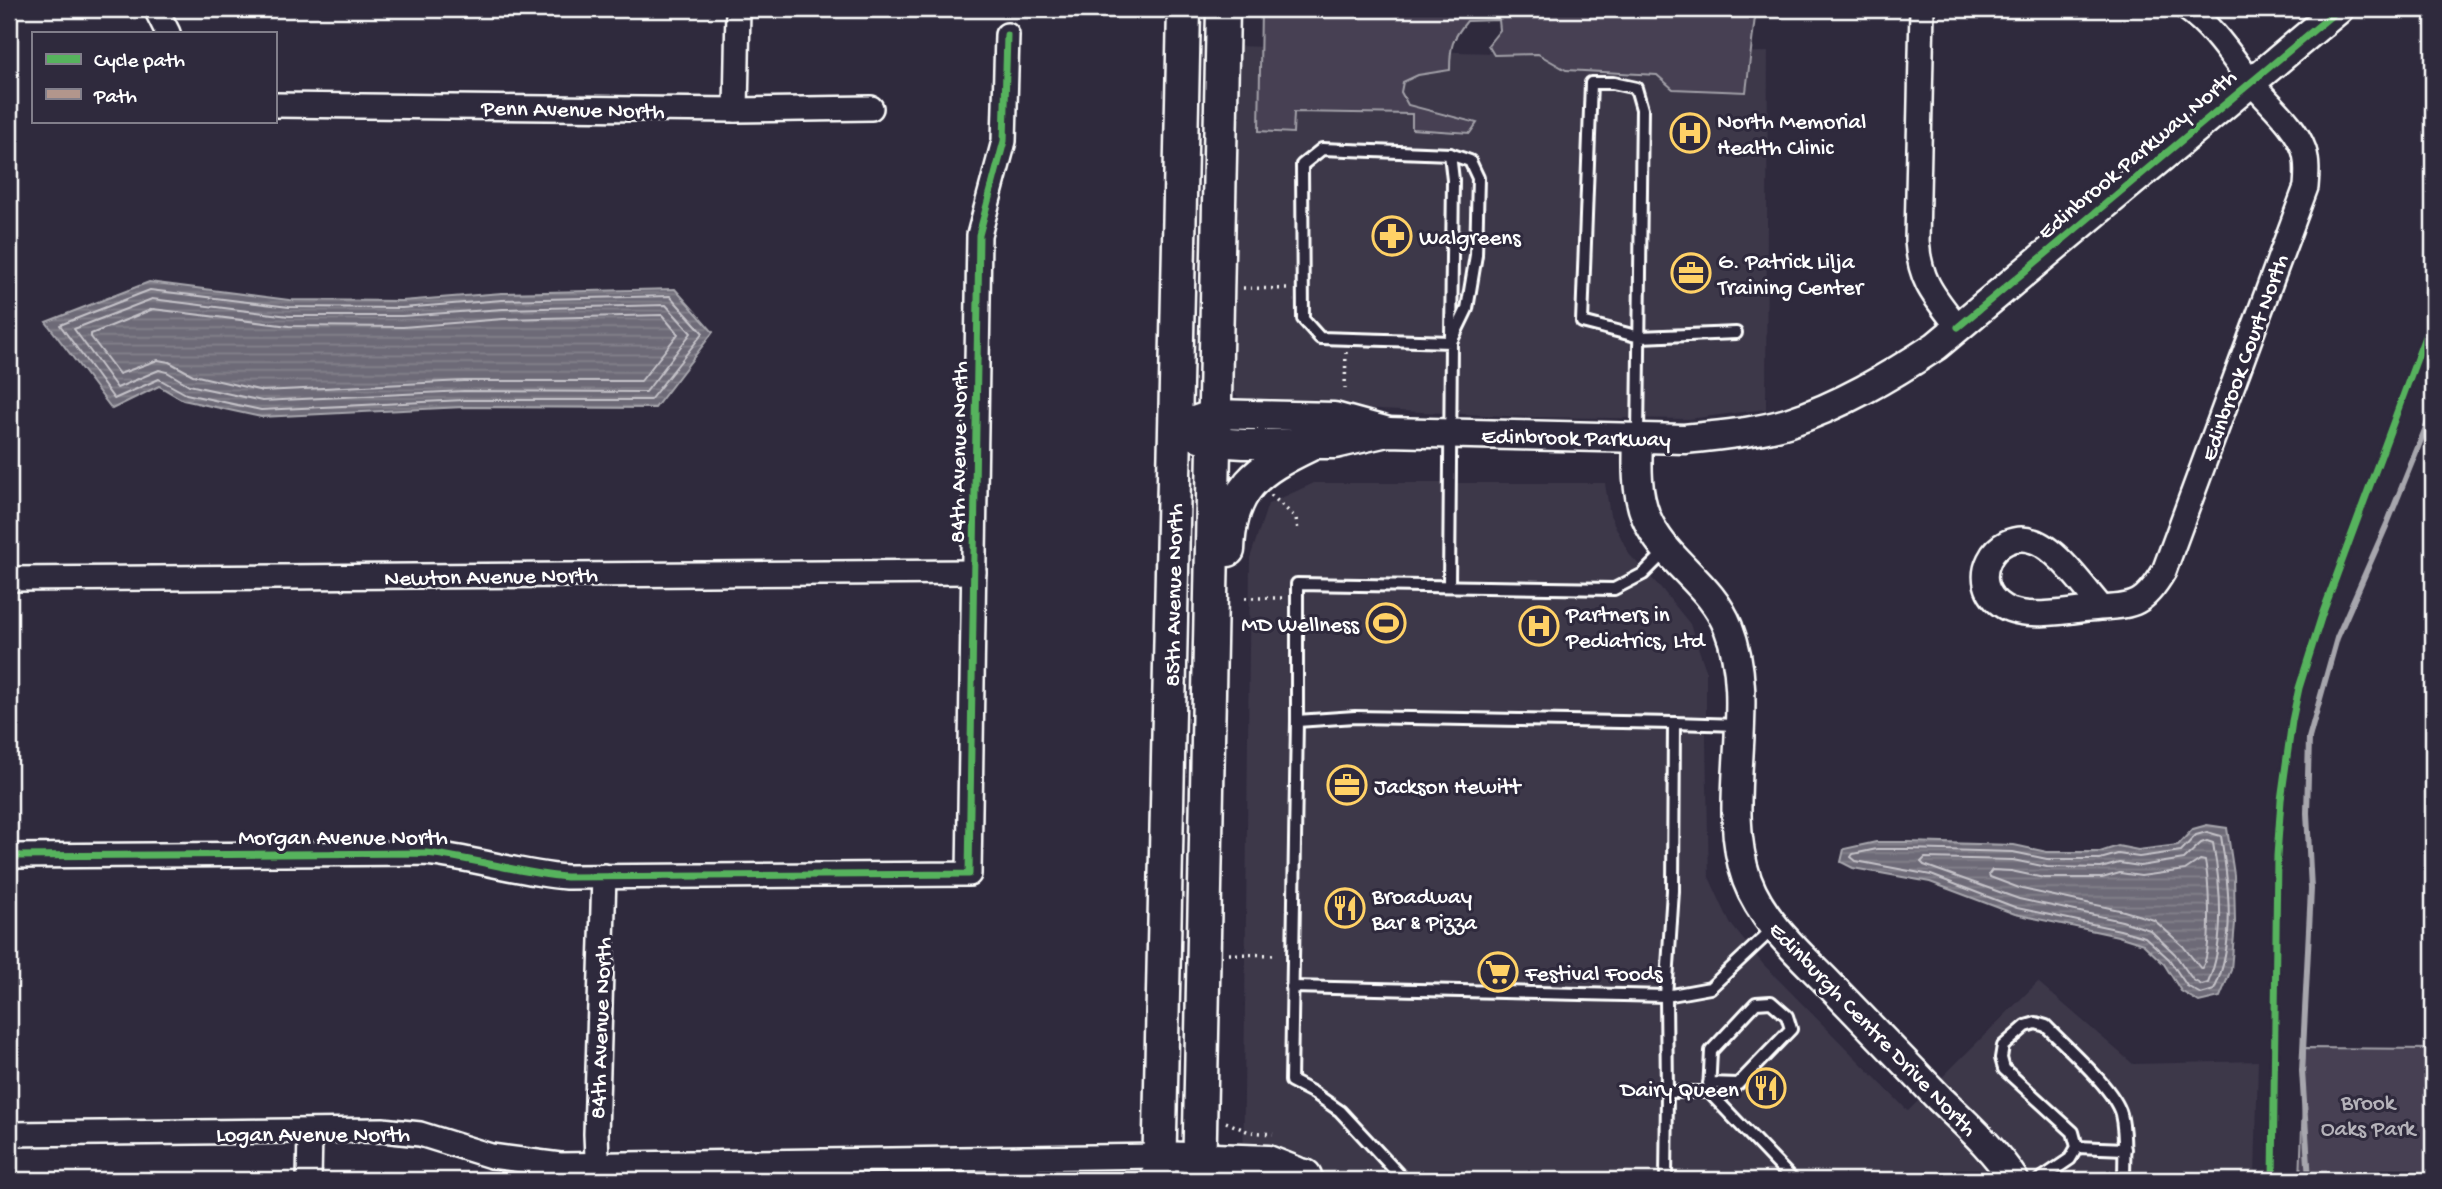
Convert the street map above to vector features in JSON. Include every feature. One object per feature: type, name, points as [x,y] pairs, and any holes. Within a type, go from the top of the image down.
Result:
[{"type":"main road","name":"85th Avenue North","points":[[1160,1168],[1184,9]]},
{"type":"main road","name":"85th Avenue North","points":[[1199,1168],[1223,9]]},
{"type":"main road","points":[[1206,836],[1223,766],[1231,517],[1238,500],[1254,478],[1279,459],[1310,445]]},
{"type":"main road","points":[[1249,1180],[1264,1173],[1275,1172],[1308,1178]]},
{"type":"street","points":[[156,9],[168,32]]},
{"type":"street","points":[[736,110],[738,9]]},
{"type":"street","points":[[1922,9],[1917,241],[1919,263],[1924,280],[1958,327]]},
{"type":"street","points":[[2188,9],[2215,34],[2251,82]]},
{"type":"street","name":"Edinbrook Parkway North","points":[[1765,428],[1825,408],[1870,387],[1936,346],[2339,9]]},
{"type":"street","name":"84th Avenue North","points":[[969,874],[979,235],[1004,141],[1007,35]]},
{"type":"street","name":"Edinbrook Court North","points":[[2102,608],[2048,548],[2031,540],[2013,541],[1997,548],[1987,561],[1985,578],[1990,594],[2004,607],[2022,612],[2058,613],[2118,608],[2137,602],[2153,589],[2164,571],[2306,187],[2308,170],[2304,150],[2296,134],[2251,82]]},
{"type":"street","name":"Penn Avenue North","points":[[276,105],[736,110],[871,108]]},
{"type":"street","name":"Edinbrook Parkway","points":[[1175,428],[1214,428],[1334,417],[1387,432]]},
{"type":"street","name":"Edinbrook Parkway","points":[[1214,428],[1310,445],[1335,444],[1387,432],[1685,439],[1765,428]]},
{"type":"street","name":"Edinburgh Centre Drive North","points":[[1638,439],[1637,475],[1642,506],[1654,533],[1708,593],[1728,626],[1735,651],[1738,674],[1737,810],[1742,860],[1757,901],[1775,927],[1998,1160],[2014,1180]]},
{"type":"street","name":"Newton Avenue North","points":[[9,579],[974,572]]},
{"type":"street","name":"Morgan Avenue North","points":[[9,856],[426,853],[460,856],[529,874],[566,877],[969,874]]},
{"type":"street","name":"84th Avenue North","points":[[598,1172],[596,1134],[604,876]]},
{"type":"street","name":"Logan Avenue North","points":[[9,1134],[382,1130],[420,1134],[491,1156],[598,1172],[1160,1168]]},
{"type":"street","points":[[309,1180],[310,1132]]},
{"type":"street","points":[[1160,1168],[1199,1168],[1268,1160],[1292,1168],[1308,1178]]},
{"type":"lane","points":[[1638,439],[1640,337],[1643,109],[1636,88],[1613,83],[1591,83],[1582,322],[1640,337],[1736,333]]},
{"type":"lane","points":[[1322,149],[1450,154],[1470,161],[1478,178],[1476,255],[1467,310],[1451,342],[1320,338],[1303,319],[1302,165],[1322,149]]},
{"type":"lane","points":[[1449,586],[1453,180],[1450,154]]},
{"type":"lane","points":[[1404,1180],[1340,1111],[1291,1081],[1297,584],[1614,589],[1643,574],[1667,550]]},
{"type":"lane","points":[[1297,721],[1355,717],[1738,724]]},
{"type":"lane","points":[[1666,1180],[1666,996],[1673,891],[1674,723]]},
{"type":"lane","points":[[1292,987],[1666,996],[1710,988],[1775,927]]},
{"type":"lane","points":[[1667,1092],[1709,1088],[1738,1084],[1791,1029],[1787,1016],[1772,1002],[1756,1003],[1711,1051],[1709,1088],[1793,1180]]},
{"type":"lane","points":[[2039,1180],[2070,1159],[2077,1147],[2073,1132],[2004,1069],[2001,1058],[2003,1046],[2026,1026],[2036,1023],[2046,1026],[2106,1089],[2120,1112],[2125,1149],[2124,1180]]},
{"type":"lane","points":[[2077,1147],[2125,1149]]},
{"type":"path","points":[[1241,288],[1302,289]]},
{"type":"path","points":[[1345,389],[1346,338]]},
{"type":"path","points":[[1270,494],[1296,518],[1298,530]]},
{"type":"path","points":[[1245,598],[1297,598]]},
{"type":"path","points":[[1227,954],[1292,956]]},
{"type":"path","points":[[1224,1122],[1249,1132],[1273,1134]]},
{"type":"shaded area","points":[[1234,46],[1538,54],[1768,52],[1766,409],[1689,419],[1527,417],[1249,404],[1236,396],[1229,380]]},
{"type":"shaded area","points":[[1314,483],[1605,483],[1610,515],[1629,554],[1690,624],[1706,670],[1709,877],[1730,923],[1763,964],[1908,1111],[2038,982],[2133,1064],[2258,1061],[2255,1180],[1243,1180],[1250,558],[1268,504]]},
{"type":"green space","points":[[1261,9],[1747,9],[1755,17],[1746,92],[1673,89],[1657,75],[1566,70],[1538,54],[1494,55],[1488,45],[1500,30],[1499,20],[1467,21],[1453,43],[1450,70],[1418,75],[1403,82],[1401,92],[1408,105],[1477,123],[1470,133],[1412,129],[1412,114],[1294,112],[1293,133],[1259,131]]},
{"type":"green space","name":"Brook Oaks Park","points":[[2305,1048],[2433,1049],[2433,1180],[2300,1180]]},
{"type":"water","points":[[149,282],[289,300],[402,301],[502,293],[675,289],[713,332],[655,408],[464,407],[261,417],[183,400],[159,386],[112,409],[46,322]]},
{"type":"water","points":[[2207,825],[2227,828],[2234,875],[2235,923],[2231,970],[2220,997],[2199,1002],[2181,991],[2164,964],[2143,944],[2015,914],[1930,882],[1853,868],[1841,862],[1844,849],[1876,842],[2014,845],[2047,852],[2100,852],[2118,846],[2138,850],[2178,845],[2193,829]]},
{"type":"waterway","points":[[2309,1180],[2302,1071],[2311,889],[2307,813],[2309,738],[2337,638],[2433,410]]},
{"type":"marked path","points":[[2389,1180],[2390,1175]]},
{"type":"cycle path","points":[[1958,327],[2339,9]]},
{"type":"cycle path","points":[[9,856],[426,853],[566,877],[969,874],[979,235],[1004,141],[1007,35]]},
{"type":"cycle path","points":[[2273,1180],[2277,856],[2281,800],[2292,721],[2299,688],[2322,615],[2433,315]]},
{"type":"place","name":"North Memorial Health Clinic","points":[[1690,133]]},
{"type":"place","name":"Walgreens","points":[[1392,236]]},
{"type":"place","name":"G. Patrick Lilja Training Center","points":[[1691,273]]},
{"type":"place","name":"MD Wellness","points":[[1386,623]]},
{"type":"place","name":"Partners in Pediatrics, Ltd","points":[[1539,626]]},
{"type":"place","name":"Jackson Hewitt","points":[[1347,785]]},
{"type":"place","name":"Broadway Bar & Pizza","points":[[1345,908]]},
{"type":"place","name":"Festival Foods","points":[[1498,972]]},
{"type":"place","name":"Dairy Queen","points":[[1766,1088]]}]
